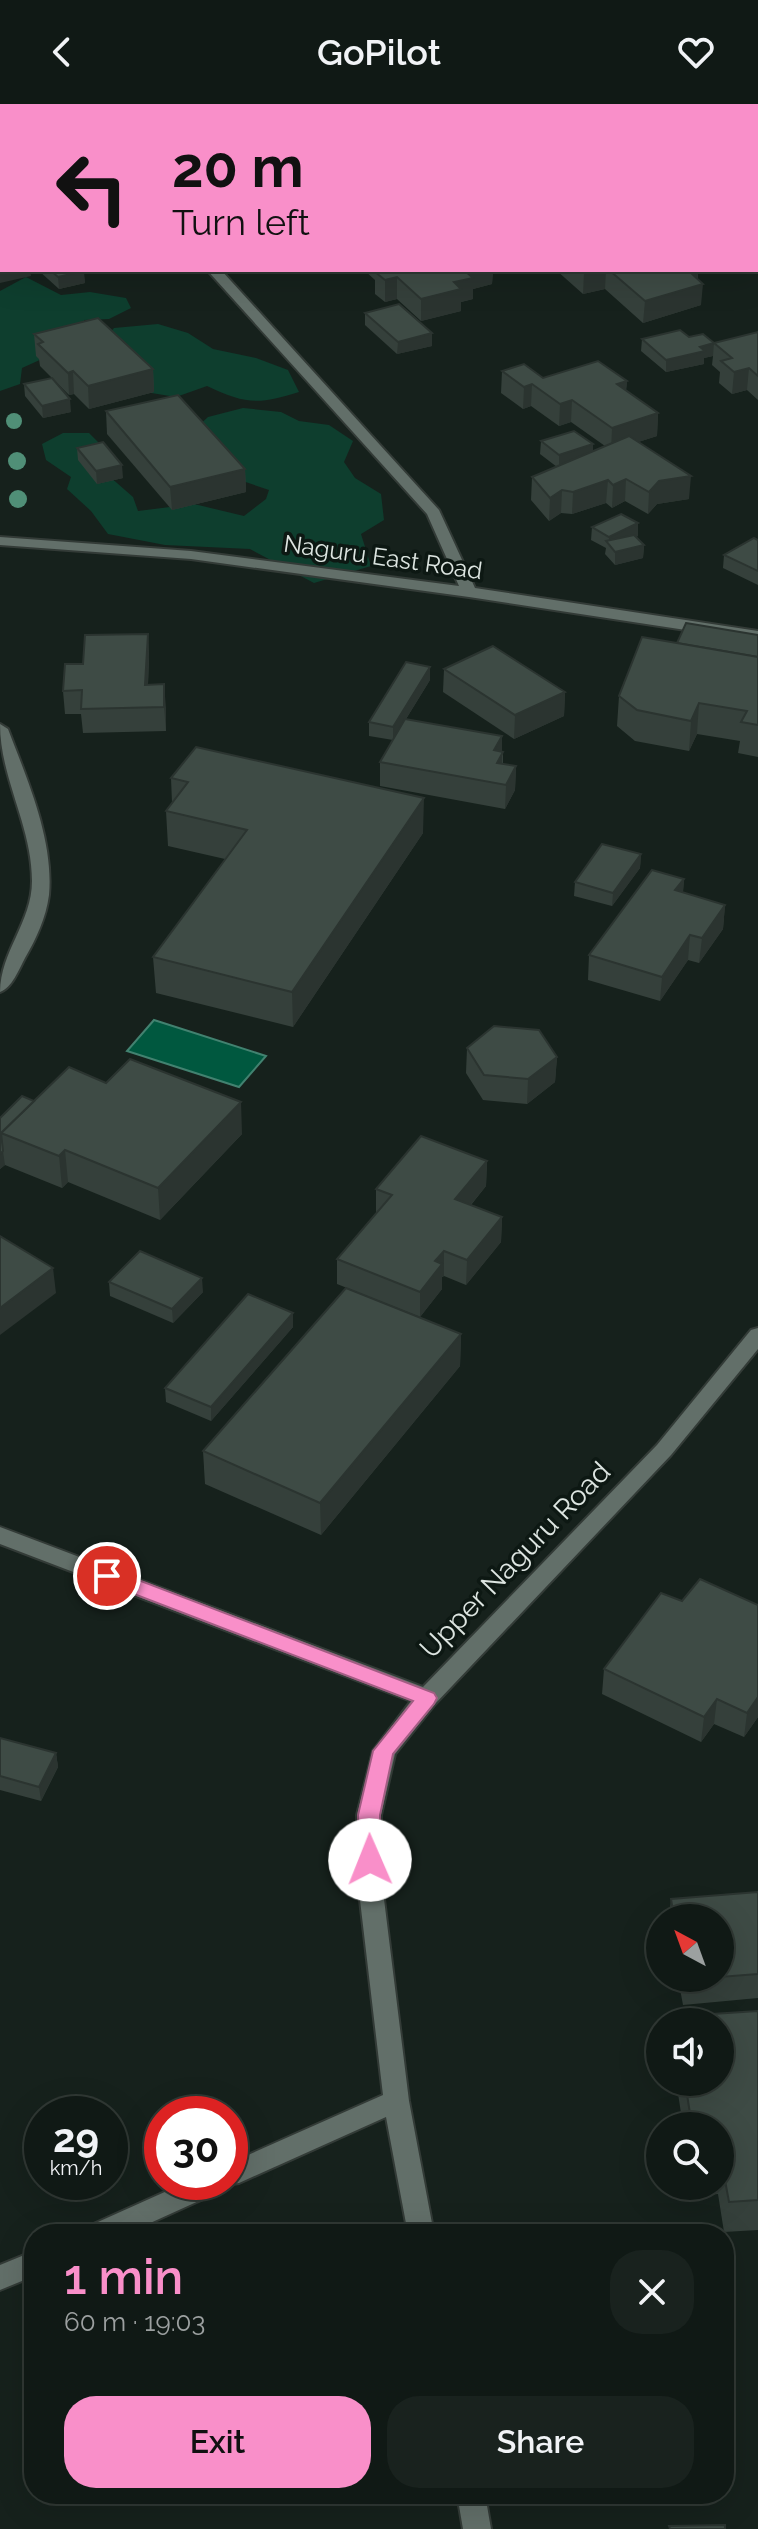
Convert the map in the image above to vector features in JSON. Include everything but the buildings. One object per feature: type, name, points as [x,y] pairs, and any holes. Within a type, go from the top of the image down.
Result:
[{"type":"street","points":[[216,272],[412,485],[434,513],[469,592]]},
{"type":"street","name":"Naguru East Road","points":[[0,541],[191,555],[469,592],[758,636]]},
{"type":"street","points":[[0,729],[37,851],[40,895],[23,947],[0,986]]},
{"type":"street","name":"Upper Naguru Road","points":[[419,2224],[396,2101],[370,1883],[369,1815],[384,1751],[427,1698],[664,1450],[758,1335]]},
{"type":"street","points":[[0,1535],[427,1698]]},
{"type":"street","points":[[248,2167],[396,2101]]},
{"type":"street","points":[[120,2224],[174,2200]]},
{"type":"street","points":[[0,2278],[24,2267]]},
{"type":"street","points":[[473,2504],[477,2529]]},
{"type":"shaded area","points":[[26,277],[61,295],[90,292],[126,298],[131,308],[109,319],[84,320],[84,335],[64,349],[22,368],[20,384],[0,391],[0,291]]},
{"type":"shaded area","points":[[158,324],[188,333],[213,349],[256,358],[288,370],[299,392],[252,401],[207,386],[176,397],[127,389],[95,350],[114,328]]},
{"type":"shaded area","points":[[243,408],[281,412],[299,421],[329,425],[353,441],[344,462],[355,478],[381,494],[384,520],[361,534],[371,566],[314,583],[250,549],[165,545],[108,534],[91,511],[67,489],[71,477],[46,460],[42,444],[63,433],[89,433],[99,443],[101,469],[133,497],[138,511],[194,504],[244,516],[266,499],[269,490],[207,469],[183,440],[208,417]]},
{"type":"shaded area","points":[[154,1020],[266,1056],[239,1087],[127,1051]]},
{"type":"route","points":[[107,1576],[427,1698],[384,1751],[369,1815],[370,1860]]}]
